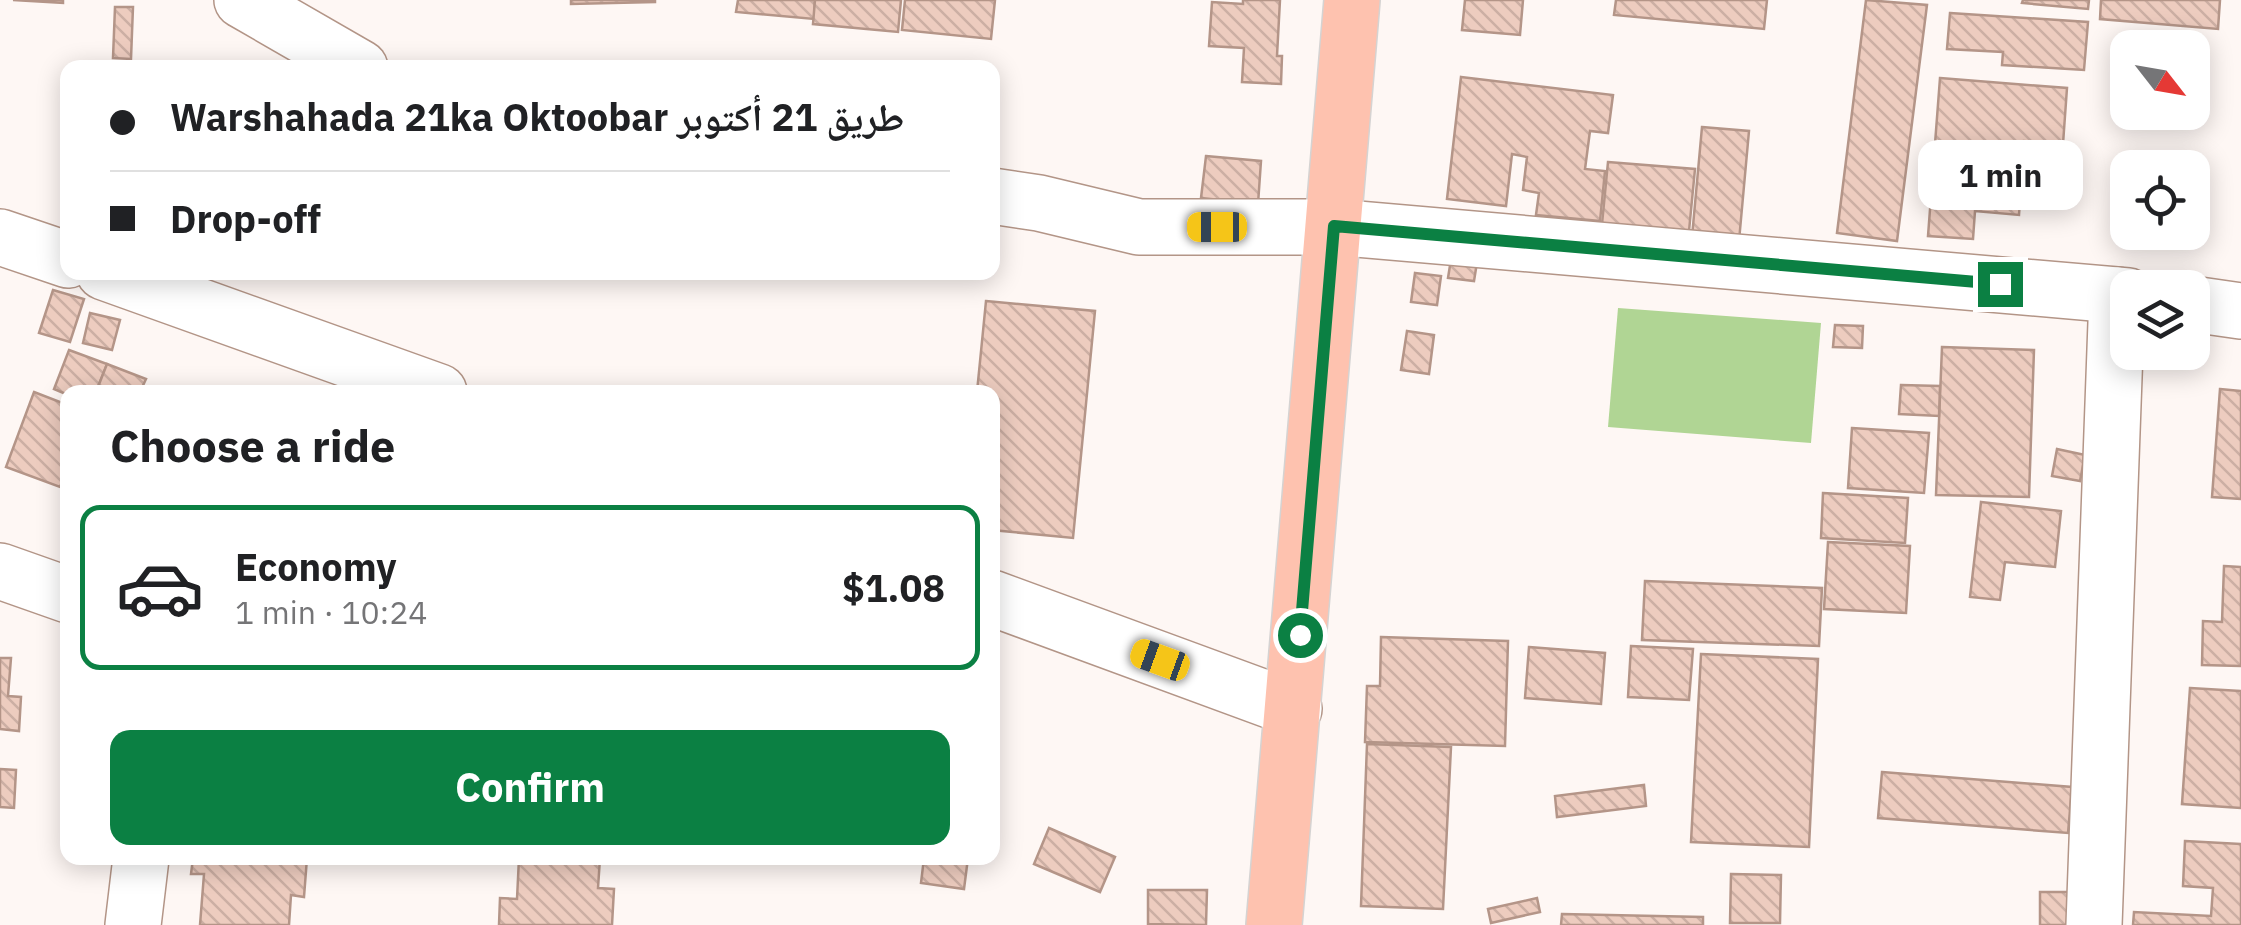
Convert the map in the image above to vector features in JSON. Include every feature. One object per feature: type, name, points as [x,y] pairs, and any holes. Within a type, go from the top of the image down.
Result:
[{"type":"main road","points":[[1274,925],[1352,0]]},
{"type":"street","points":[[242,0],[346,60]]},
{"type":"street","points":[[1000,197],[1139,228],[1334,226],[2110,294]]},
{"type":"street","points":[[0,237],[60,257]]},
{"type":"street","points":[[126,280],[419,385]]},
{"type":"street","points":[[2210,307],[2241,311]]},
{"type":"street","points":[[2094,925],[2119,370]]},
{"type":"street","points":[[0,571],[60,592]]},
{"type":"street","points":[[1000,601],[1294,709]]},
{"type":"street","points":[[133,925],[139,865]]},
{"type":"green space","points":[[1618,308],[1821,323],[1811,443],[1608,427]]},
{"type":"building","points":[[13,0],[63,0],[63,3]]},
{"type":"building","points":[[571,0],[655,0],[655,2],[571,4]]},
{"type":"building","points":[[738,0],[815,0],[814,19],[736,12]]},
{"type":"building","points":[[815,0],[901,0],[898,32],[813,24]]},
{"type":"building","points":[[905,0],[995,0],[991,39],[902,30]]},
{"type":"building","points":[[1243,0],[1280,0],[1277,56],[1282,56],[1281,84],[1242,82],[1244,48],[1209,46],[1212,2],[1243,4]]},
{"type":"building","points":[[1465,0],[1523,0],[1520,35],[1462,30]]},
{"type":"building","points":[[1616,0],[1767,0],[1764,29],[1614,15]]},
{"type":"building","points":[[1866,0],[1927,5],[1897,241],[1837,233]]},
{"type":"building","points":[[2089,0],[2088,9],[2022,3]]},
{"type":"building","points":[[2101,0],[2220,0],[2218,29],[2100,19]]},
{"type":"building","points":[[115,7],[133,7],[131,59],[113,58]]},
{"type":"building","points":[[1950,13],[2088,22],[2084,70],[2002,65],[2003,52],[1947,49]]},
{"type":"building","points":[[1461,77],[1613,95],[1608,133],[1590,131],[1585,169],[1605,171],[1600,221],[1536,215],[1539,193],[1523,190],[1527,157],[1512,154],[1506,206],[1447,199]]},
{"type":"building","points":[[1940,78],[2067,88],[2063,144],[2024,141],[2019,215],[1975,211],[1973,239],[1928,236]]},
{"type":"building","points":[[1702,127],[1749,131],[1739,241],[1692,237]]},
{"type":"building","points":[[1206,156],[1261,161],[1258,204],[1201,198]]},
{"type":"building","points":[[1608,162],[1695,169],[1689,231],[1602,224]]},
{"type":"building","points":[[1452,253],[1478,256],[1474,281],[1448,278]]},
{"type":"building","points":[[1415,273],[1441,276],[1437,305],[1411,302]]},
{"type":"building","points":[[53,290],[84,299],[70,342],[39,333]]},
{"type":"building","points":[[986,301],[1095,311],[1073,538],[1000,531],[1000,385],[978,385]]},
{"type":"building","points":[[90,313],[120,320],[112,350],[83,343]]},
{"type":"building","points":[[1835,325],[1863,326],[1862,348],[1833,347]]},
{"type":"building","points":[[1407,331],[1434,335],[1429,374],[1401,370]]},
{"type":"building","points":[[1942,347],[2034,350],[2029,497],[1936,495]]},
{"type":"building","points":[[69,350],[107,364],[99,385],[60,385],[60,392],[54,389]]},
{"type":"building","points":[[107,364],[146,379],[143,385],[99,385]]},
{"type":"building","points":[[1901,385],[1940,386],[1939,416],[1899,414]]},
{"type":"building","points":[[2220,389],[2241,391],[2241,499],[2212,497]]},
{"type":"building","points":[[34,392],[60,402],[60,487],[6,467]]},
{"type":"building","points":[[1852,428],[1929,433],[1924,493],[1848,488]]},
{"type":"building","points":[[2057,449],[2085,455],[2080,481],[2052,476]]},
{"type":"building","points":[[1823,493],[1908,498],[1905,543],[1821,538]]},
{"type":"building","points":[[1981,502],[2061,511],[2055,567],[2005,562],[2000,600],[1970,597]]},
{"type":"building","points":[[1828,542],[1910,546],[1906,613],[1824,609]]},
{"type":"building","points":[[2224,566],[2241,567],[2241,666],[2202,665],[2203,621],[2222,622]]},
{"type":"building","points":[[1645,581],[1822,588],[1819,646],[1642,640]]},
{"type":"building","points":[[1381,637],[1508,641],[1505,746],[1365,742],[1367,686],[1380,686]]},
{"type":"building","points":[[1631,646],[1693,649],[1689,700],[1628,697]]},
{"type":"building","points":[[1529,647],[1605,653],[1601,704],[1525,698]]},
{"type":"building","points":[[1701,654],[1818,659],[1809,847],[1691,842]]},
{"type":"building","points":[[0,658],[11,658],[8,696],[21,697],[19,731],[0,729]]},
{"type":"building","points":[[2190,688],[2241,691],[2241,808],[2182,804]]},
{"type":"building","points":[[1367,744],[1451,747],[1443,909],[1361,906]]},
{"type":"building","points":[[0,769],[16,770],[14,808],[0,807]]},
{"type":"building","points":[[1882,772],[2072,787],[2068,833],[1878,818]]},
{"type":"building","points":[[1644,785],[1646,806],[1557,817],[1555,796]]},
{"type":"building","points":[[1049,828],[1115,857],[1100,892],[1034,864]]},
{"type":"building","points":[[2185,841],[2241,844],[2241,925],[2133,925],[2134,912],[2211,916],[2213,888],[2183,886]]},
{"type":"building","points":[[192,865],[306,865],[304,897],[291,895],[289,925],[200,925],[204,874],[191,874]]},
{"type":"building","points":[[519,865],[600,865],[598,888],[614,889],[612,925],[499,925],[500,898],[517,899]]},
{"type":"building","points":[[923,865],[967,865],[964,889],[921,883]]},
{"type":"building","points":[[1731,874],[1781,875],[1780,923],[1730,923]]},
{"type":"building","points":[[1148,890],[1207,890],[1206,925],[1148,924]]},
{"type":"building","points":[[2040,892],[2076,892],[2076,925],[2040,925]]},
{"type":"building","points":[[1537,898],[1540,912],[1491,923],[1488,909]]},
{"type":"building","points":[[1562,914],[1703,917],[1703,925],[1561,925]]},
{"type":"route","points":[[1300,635],[1334,226],[2000,284]]}]
